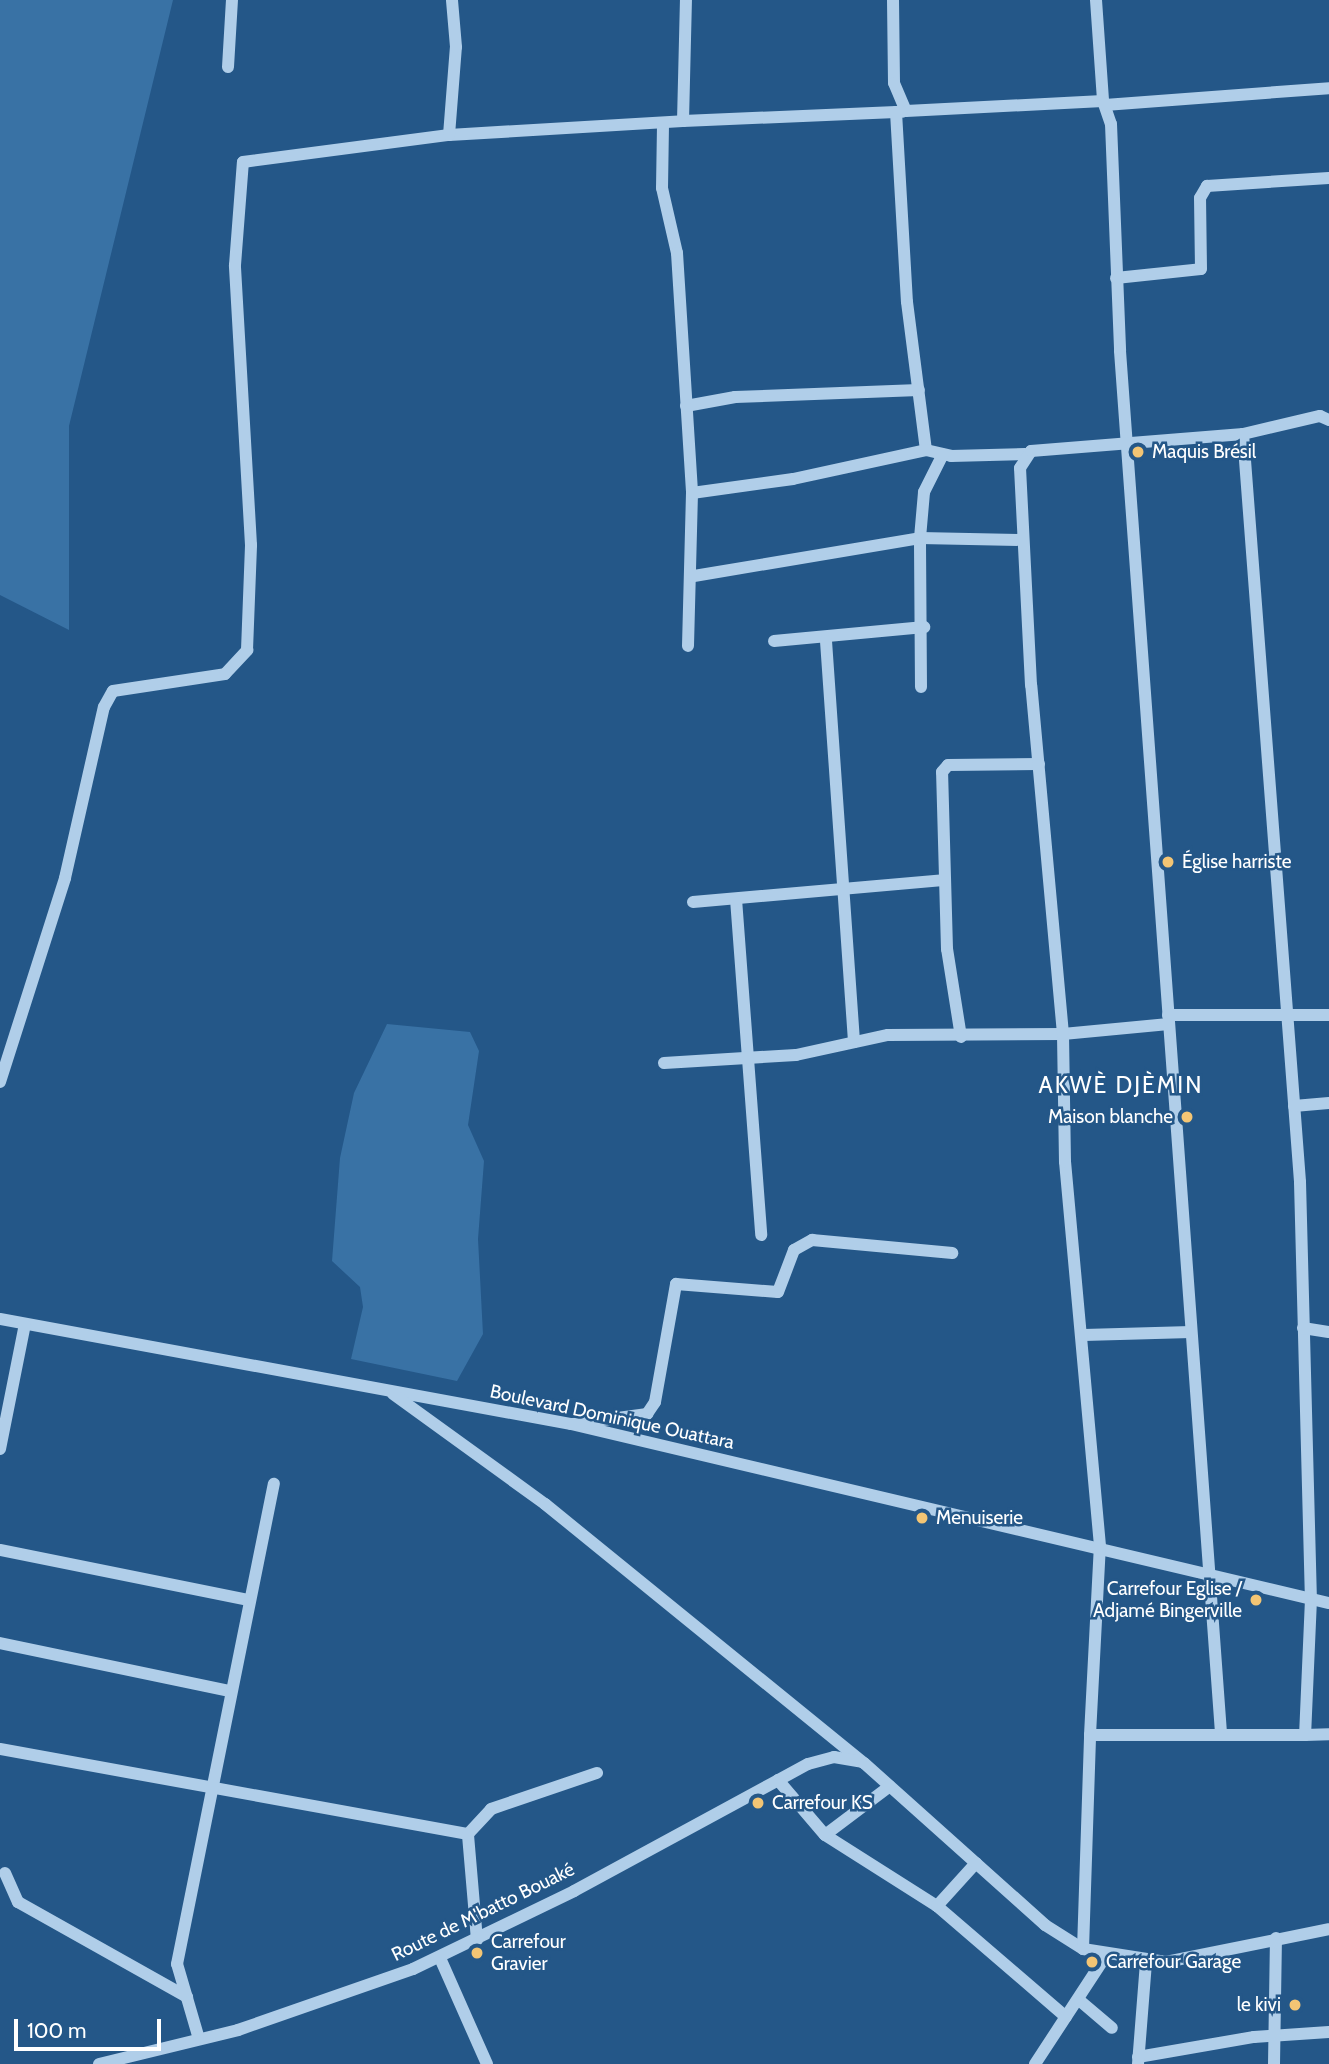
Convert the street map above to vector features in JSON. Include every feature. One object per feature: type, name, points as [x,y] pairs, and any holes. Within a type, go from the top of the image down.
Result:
[{"type":"street","points":[[228,66],[232,0]]},
{"type":"street","points":[[449,135],[456,47],[452,0]]},
{"type":"street","points":[[683,121],[688,96],[686,0]]},
{"type":"street","points":[[893,0],[894,83],[901,112],[919,390],[926,450]]},
{"type":"street","points":[[1096,0],[1104,103],[1111,124],[1116,278],[1221,1733]]},
{"type":"street","points":[[0,1082],[65,878],[104,707],[113,691],[225,674],[247,650],[251,545],[235,265],[243,162],[449,135],[663,125],[683,121],[1104,103],[1329,88]]},
{"type":"street","points":[[663,125],[662,188],[677,253],[692,493],[694,576],[688,646]]},
{"type":"street","points":[[1116,278],[1201,269],[1200,198],[1207,186],[1329,178]]},
{"type":"street","points":[[685,406],[735,397],[919,390]]},
{"type":"street","points":[[692,493],[793,479],[926,450],[943,454],[1025,454],[1243,434],[1320,416],[1329,420]]},
{"type":"street","points":[[1243,434],[1294,1105],[1311,1599],[1305,1735]]},
{"type":"street","points":[[921,687],[924,627],[920,538],[924,492],[943,454]]},
{"type":"street","points":[[1025,454],[1022,540],[1063,1034],[1065,1162],[1084,1335],[1100,1546],[1083,1949]]},
{"type":"street","points":[[694,576],[920,538],[1022,540]]},
{"type":"street","points":[[774,641],[826,641],[924,627]]},
{"type":"street","points":[[826,641],[840,888],[855,1042]]},
{"type":"street","points":[[961,1037],[943,880],[941,780],[948,765],[1039,764]]},
{"type":"street","points":[[693,902],[943,880]]},
{"type":"street","points":[[736,899],[752,1058],[761,1235]]},
{"type":"street","points":[[664,1063],[752,1058],[855,1042],[1063,1034],[1168,1020],[1329,1015]]},
{"type":"street","points":[[1294,1105],[1329,1103]]},
{"type":"street","points":[[571,1424],[647,1414],[655,1402],[676,1284],[778,1292],[794,1250],[812,1240],[952,1253]]},
{"type":"street","name":"Boulevard Dominique Ouattara","points":[[0,1319],[571,1424],[1100,1546],[1329,1602]]},
{"type":"street","points":[[0,1449],[25,1324]]},
{"type":"street","points":[[1303,1328],[1329,1332]]},
{"type":"street","points":[[1084,1335],[1191,1332]]},
{"type":"street","points":[[391,1392],[545,1504],[864,1763],[976,1863],[1083,1949],[1105,1956],[1146,1962],[1329,1929]]},
{"type":"street","points":[[200,2039],[177,1964],[210,1787],[274,1484]]},
{"type":"street","points":[[0,1550],[249,1601]]},
{"type":"street","points":[[0,1643],[230,1691]]},
{"type":"street","points":[[1090,1735],[1329,1734]]},
{"type":"street","points":[[0,1749],[468,1834]]},
{"type":"street","name":"Route de M'batto Bouaké","points":[[99,2064],[200,2039],[340,1998],[440,1958],[477,1940],[821,1758],[864,1763]]},
{"type":"street","points":[[477,1940],[468,1834],[491,1809],[597,1773]]},
{"type":"street","points":[[778,1780],[825,1835],[937,1906],[1066,2017]]},
{"type":"street","points":[[825,1835],[890,1786]]},
{"type":"street","points":[[937,1906],[976,1863]]},
{"type":"street","points":[[5,1872],[18,1902],[187,1997]]},
{"type":"street","points":[[1274,2064],[1276,1938]]},
{"type":"street","points":[[1035,2064],[1079,2000],[1105,1956]]},
{"type":"street","points":[[440,1958],[486,2064]]},
{"type":"street","points":[[1146,1962],[1138,2060],[1254,2036],[1275,2039],[1329,2032]]},
{"type":"street","points":[[1079,2000],[1112,2028]]},
{"type":"shaded area","points":[[0,0],[173,0],[69,426],[69,630],[0,595]]},
{"type":"shaded area","points":[[387,1024],[470,1032],[479,1051],[468,1125],[484,1161],[478,1239],[483,1334],[457,1381],[351,1359],[363,1307],[360,1287],[332,1261],[340,1158],[354,1093]]},
{"type":"place","name":"Maquis Brésil","points":[[1138,452]]},
{"type":"place","name":"Église harriste","points":[[1168,862]]},
{"type":"place","name":"Maison blanche","points":[[1187,1117]]},
{"type":"place","name":"Menuiserie","points":[[922,1518]]},
{"type":"place","name":"Carrefour Eglise / Adjamé Bingerville","points":[[1256,1600]]},
{"type":"place","name":"Carrefour KS","points":[[758,1803]]},
{"type":"place","name":"Carrefour Gravier","points":[[477,1953]]},
{"type":"place","name":"Carrefour Garage","points":[[1092,1962]]},
{"type":"place","name":"le kivi","points":[[1295,2005]]},
{"type":"district","name":"AKWÈ DJÈMIN","points":[[1121,1085]]}]
